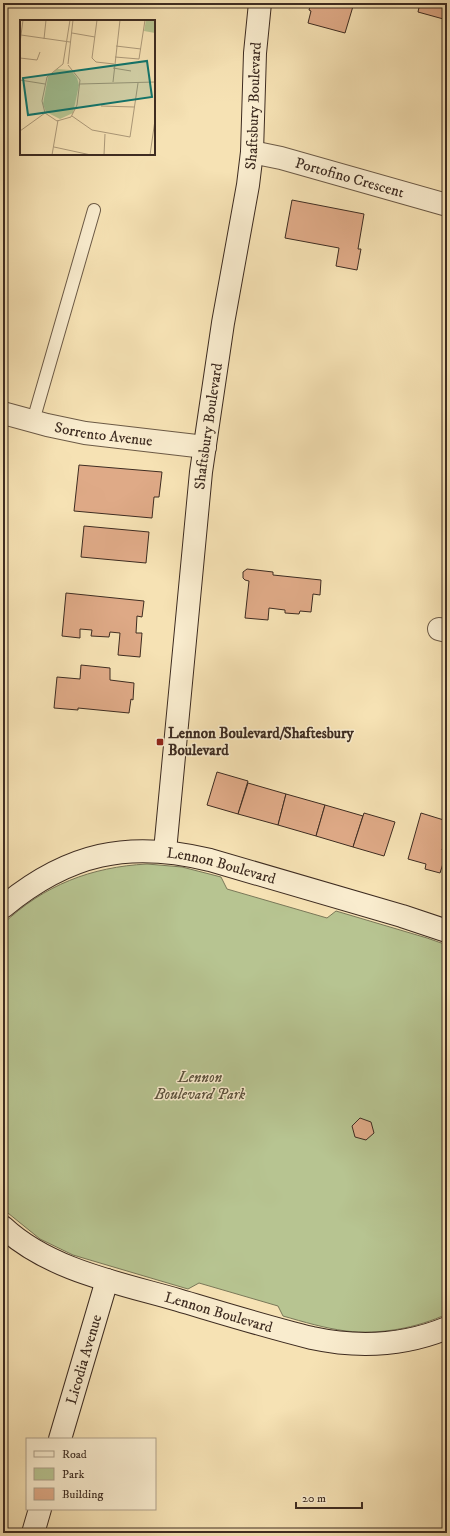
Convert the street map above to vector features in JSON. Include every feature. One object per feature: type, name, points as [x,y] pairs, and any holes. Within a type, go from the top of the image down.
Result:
[{"type":"street","name":"Shaftsbury Boulevard","points":[[165,852],[205,446],[223,323],[248,185],[252,152],[255,53],[260,3]]},
{"type":"street","name":"Portofino Crescent","points":[[252,152],[281,158],[447,204]]},
{"type":"street","name":"Sorrento Avenue","points":[[3,413],[33,422],[85,433],[205,446]]},
{"type":"street","name":"Lennon Boulevard","points":[[3,907],[24,889],[65,867],[86,860],[122,852],[165,852],[190,855],[210,860],[402,916],[447,931]]},
{"type":"street","name":"Lennon Boulevard","points":[[3,1227],[28,1247],[64,1266],[107,1280],[329,1342],[368,1344],[388,1343],[410,1340],[447,1328]]},
{"type":"street","name":"Licodia Avenue","points":[[60,1438],[107,1280]]},
{"type":"street","points":[[33,1533],[40,1510]]},
{"type":"lane","points":[[33,422],[94,210]]},
{"type":"green space","name":"Lennon Boulevard Park","points":[[147,864],[182,867],[221,877],[227,889],[327,918],[336,911],[447,945],[447,1314],[411,1327],[385,1331],[359,1332],[322,1327],[283,1316],[278,1306],[199,1283],[188,1289],[73,1255],[40,1239],[3,1209],[3,924],[35,899],[69,880],[107,869]]},
{"type":"building","points":[[311,3],[354,3],[345,33],[308,23]]},
{"type":"building","points":[[420,3],[447,3],[447,20],[418,12]]},
{"type":"building","points":[[292,200],[364,214],[358,249],[361,249],[357,270],[336,266],[339,248],[285,238]]},
{"type":"building","points":[[79,465],[162,472],[159,497],[154,497],[152,518],[74,511]]},
{"type":"building","points":[[84,526],[149,532],[146,563],[81,557]]},
{"type":"building","points":[[247,569],[273,572],[273,575],[321,580],[320,595],[313,594],[311,612],[300,611],[299,614],[285,613],[285,610],[269,608],[268,620],[245,618],[249,581],[243,578],[243,572]]},
{"type":"building","points":[[66,593],[144,601],[142,617],[137,616],[136,633],[142,633],[140,657],[118,655],[120,633],[110,632],[109,637],[91,636],[92,630],[80,629],[80,638],[62,636]]},
{"type":"building","points":[[81,665],[110,668],[110,680],[134,683],[133,700],[131,699],[129,713],[78,708],[78,710],[54,708],[57,677],[80,679]]},
{"type":"building","points":[[217,772],[248,781],[238,814],[207,805]]},
{"type":"building","points":[[248,783],[286,794],[278,825],[238,814]]},
{"type":"building","points":[[286,794],[325,805],[316,836],[278,825]]},
{"type":"building","points":[[325,805],[363,816],[353,847],[316,836]]},
{"type":"building","points":[[364,813],[395,822],[384,856],[353,847]]},
{"type":"building","points":[[421,813],[447,821],[447,835],[442,850],[447,851],[440,873],[425,869],[426,864],[408,859]]},
{"type":"building","points":[[360,1118],[371,1122],[374,1133],[366,1140],[355,1137],[352,1126]]},
{"type":"place","name":"Lennon Boulevard/Shaftesbury Boulevard","points":[[160,742]]}]
